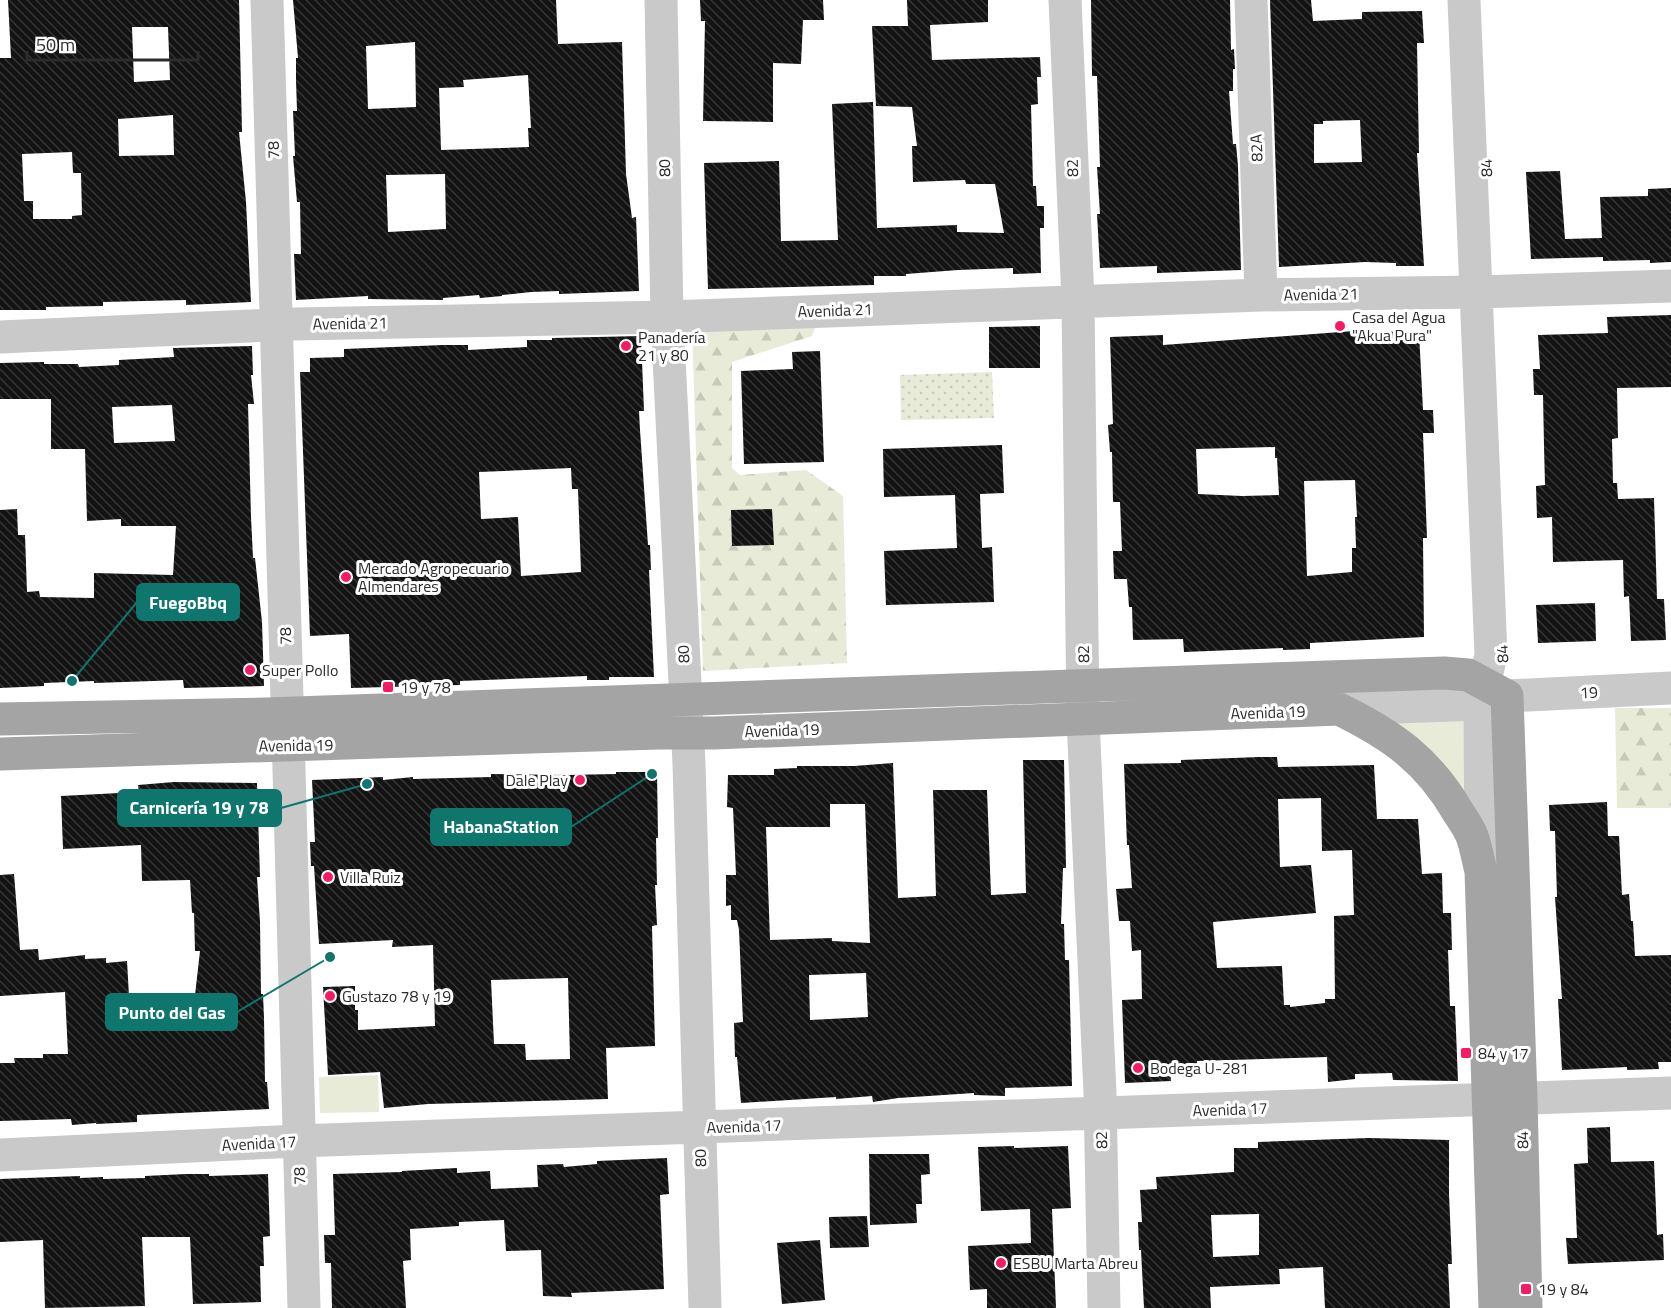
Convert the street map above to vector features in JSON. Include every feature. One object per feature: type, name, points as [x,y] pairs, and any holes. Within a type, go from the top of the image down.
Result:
[{"type":"main road","name":"Avenida 19","points":[[0,719],[286,712],[1444,673],[1468,675],[1490,695]]},
{"type":"main road","name":"84","points":[[1490,695],[1521,1098],[1526,1308]]},
{"type":"main road","name":"Avenida 19","points":[[0,754],[687,733],[1339,709],[1373,726],[1404,746],[1428,770],[1449,796],[1472,835],[1481,871]]},
{"type":"main road","name":"84","points":[[1481,871],[1495,1308]]},
{"type":"street","name":"78","points":[[267,0],[279,325],[286,712],[304,1308]]},
{"type":"street","name":"80","points":[[662,0],[667,317],[690,764],[705,1308]]},
{"type":"street","name":"82","points":[[1065,0],[1078,302],[1083,719],[1101,1113],[1104,1308]]},
{"type":"street","name":"82A","points":[[1251,0],[1261,295]]},
{"type":"street","name":"84","points":[[1464,0],[1484,292],[1502,658],[1490,695]]},
{"type":"street","name":"84","points":[[1481,0],[1484,292]]},
{"type":"street","name":"Avenida 21","points":[[0,337],[279,325],[667,317],[1261,295],[1484,292],[1671,286]]},
{"type":"street","name":"19","points":[[1339,709],[1490,695],[1671,688]]},
{"type":"street","points":[[1481,871],[1490,695]]},
{"type":"street","points":[[1521,1098],[1671,1093]]},
{"type":"street","name":"Avenida 17","points":[[0,1155],[298,1141],[1521,1098]]},
{"type":"green space","points":[[818,320],[812,336],[732,362],[732,468],[740,475],[806,470],[843,496],[847,663],[703,671],[692,326]]},
{"type":"green space","points":[[992,372],[994,418],[901,420],[900,375]]},
{"type":"green space","points":[[1480,704],[1478,859],[1373,726]]},
{"type":"green space","points":[[1615,708],[1671,708],[1671,808],[1617,808]]},
{"type":"green space","points":[[378,1075],[379,1112],[320,1113],[319,1077]]},
{"type":"building","points":[[8,0],[239,0],[242,132],[239,132],[246,202],[251,302],[186,305],[186,300],[103,302],[103,306],[0,310],[0,58],[11,58]],"holes":[[[132,27],[168,27],[170,80],[134,82]],[[173,115],[174,155],[119,156],[118,119]],[[72,152],[73,173],[81,173],[82,215],[72,216],[72,219],[33,219],[33,201],[24,201],[22,154]]]},
{"type":"building","points":[[293,0],[556,0],[558,44],[622,42],[626,174],[632,218],[636,217],[639,291],[559,294],[559,291],[531,292],[480,298],[479,295],[443,298],[443,300],[368,299],[368,296],[296,300],[294,254],[301,254],[300,202],[297,202],[293,156],[295,156],[293,111],[297,111],[296,58],[298,58]],"holes":[[[415,42],[416,107],[368,109],[366,46]],[[528,75],[531,128],[528,128],[529,147],[441,150],[439,88],[464,87],[463,80]],[[445,174],[446,229],[388,232],[386,175]]]},
{"type":"building","points":[[700,0],[823,0],[824,20],[803,20],[801,64],[773,63],[773,122],[703,121],[705,21],[701,21]]},
{"type":"building","points":[[907,0],[988,0],[988,22],[930,25],[932,60],[1040,57],[1041,77],[1037,77],[1038,104],[1031,105],[1033,186],[1036,186],[1037,206],[1044,206],[1044,228],[1040,228],[1041,273],[1013,274],[1013,268],[958,270],[906,274],[906,276],[874,276],[874,285],[708,289],[704,163],[779,161],[781,241],[838,240],[832,104],[873,102],[877,228],[957,225],[957,232],[1004,233],[995,184],[966,184],[965,180],[913,182],[912,146],[917,146],[912,107],[876,106],[872,26],[908,26]]},
{"type":"building","points":[[1091,0],[1230,0],[1231,50],[1234,49],[1235,69],[1233,69],[1233,91],[1229,91],[1233,144],[1236,144],[1238,166],[1241,270],[1157,273],[1157,266],[1100,268],[1097,214],[1100,214],[1097,167],[1100,167],[1097,76],[1092,76]]},
{"type":"building","points":[[1270,0],[1311,0],[1313,21],[1362,19],[1362,12],[1422,11],[1424,43],[1417,43],[1419,153],[1417,153],[1424,266],[1396,266],[1396,263],[1365,262],[1279,267]],"holes":[[[1360,120],[1362,162],[1314,163],[1314,124],[1323,124],[1323,121]]]},
{"type":"building","points":[[1560,171],[1565,239],[1602,238],[1600,197],[1648,196],[1648,189],[1671,188],[1671,262],[1603,261],[1603,257],[1531,259],[1526,172]]},
{"type":"building","points":[[1671,315],[1671,387],[1617,388],[1618,438],[1612,439],[1613,483],[1617,483],[1618,499],[1654,498],[1657,599],[1664,599],[1666,640],[1631,641],[1629,596],[1624,597],[1623,560],[1553,562],[1552,517],[1537,518],[1536,486],[1545,485],[1543,395],[1534,395],[1533,369],[1540,369],[1538,335],[1608,333],[1607,317]]},
{"type":"building","points":[[1040,326],[1040,368],[989,368],[989,327]]},
{"type":"building","points":[[1354,331],[1419,332],[1423,410],[1433,410],[1434,433],[1423,433],[1427,538],[1423,538],[1424,637],[1310,643],[1310,649],[1184,652],[1183,639],[1133,640],[1132,607],[1129,607],[1127,579],[1114,579],[1113,551],[1122,551],[1120,502],[1113,502],[1112,452],[1110,452],[1108,425],[1113,424],[1110,337],[1163,335],[1163,345]],"holes":[[[1275,447],[1279,495],[1198,494],[1196,449]],[[1355,480],[1356,548],[1352,548],[1352,572],[1307,576],[1304,481]]]},
{"type":"building","points":[[641,336],[644,411],[639,411],[648,545],[650,545],[654,677],[609,677],[609,680],[587,680],[587,676],[460,681],[460,685],[351,688],[349,634],[310,636],[300,372],[310,372],[310,358],[344,357],[344,349],[443,345],[468,345],[468,350],[527,347],[527,340],[552,340],[552,338]],"holes":[[[571,468],[572,489],[578,489],[581,572],[521,576],[518,517],[481,519],[479,472]]]},
{"type":"building","points":[[252,346],[253,375],[251,375],[254,404],[248,404],[251,517],[253,558],[255,558],[262,622],[264,686],[184,688],[183,680],[44,683],[44,686],[0,688],[0,510],[17,509],[18,535],[25,535],[27,592],[39,591],[40,597],[94,598],[94,573],[173,575],[176,526],[121,526],[121,519],[87,521],[85,449],[51,449],[51,399],[0,399],[0,363],[44,362],[44,364],[78,364],[79,367],[119,365],[119,360],[174,357],[173,348]],"holes":[[[172,405],[175,441],[114,443],[112,407]]]},
{"type":"building","points":[[820,351],[824,462],[744,464],[741,371],[793,369],[792,352]]},
{"type":"building","points":[[1002,445],[1004,493],[980,494],[982,548],[992,547],[994,602],[886,605],[884,551],[957,548],[955,495],[884,497],[883,449]]},
{"type":"building","points":[[772,509],[774,545],[732,546],[731,510]]},
{"type":"building","points":[[1595,603],[1596,641],[1538,643],[1536,605]]},
{"type":"building","points":[[1277,757],[1278,767],[1374,765],[1377,819],[1418,819],[1422,874],[1442,873],[1443,913],[1451,913],[1452,950],[1448,950],[1450,1006],[1455,1006],[1458,1081],[1393,1080],[1392,1073],[1355,1074],[1355,1079],[1328,1082],[1327,1057],[1197,1061],[1198,1069],[1170,1070],[1171,1081],[1125,1083],[1122,1000],[1142,999],[1141,950],[1132,951],[1130,921],[1119,921],[1116,889],[1132,888],[1129,845],[1127,845],[1124,764],[1181,763],[1181,760]],"holes":[[[1321,798],[1322,851],[1352,850],[1354,915],[1334,916],[1335,999],[1325,999],[1325,1003],[1290,1007],[1290,1005],[1284,1005],[1282,966],[1217,968],[1213,922],[1316,913],[1311,865],[1280,867],[1278,799]]]},
{"type":"building","points":[[1023,760],[1064,760],[1066,868],[1063,868],[1061,924],[1064,924],[1065,960],[1069,960],[1072,1086],[1005,1088],[1005,1096],[974,1095],[974,1093],[873,1102],[872,1096],[741,1103],[737,1057],[735,1057],[734,1023],[743,1022],[739,930],[737,920],[731,920],[731,905],[726,906],[726,875],[736,875],[733,808],[727,807],[728,775],[774,775],[774,769],[797,768],[797,766],[893,763],[898,898],[936,896],[933,790],[987,790],[991,895],[1026,893]],"holes":[[[830,804],[865,804],[870,943],[832,941],[832,938],[770,940],[766,827],[830,827]],[[866,973],[868,1017],[810,1020],[809,975]]]},
{"type":"building","points":[[616,772],[657,772],[658,838],[656,838],[657,885],[655,885],[657,925],[652,926],[655,1046],[606,1048],[608,1099],[428,1104],[384,1108],[380,1072],[328,1075],[323,987],[355,986],[358,1030],[435,1026],[433,945],[392,947],[393,940],[319,944],[314,866],[311,866],[310,842],[315,842],[312,780],[383,777],[383,780],[413,777],[413,779],[491,777],[491,774],[616,774]],"holes":[[[568,978],[570,1059],[526,1060],[525,1044],[494,1044],[491,980]]]},
{"type":"building","points":[[174,782],[257,783],[261,994],[263,994],[265,1082],[267,1082],[269,1109],[137,1115],[137,1122],[96,1124],[72,1125],[71,1119],[0,1121],[0,1063],[15,1063],[14,1058],[43,1058],[43,1054],[68,1054],[65,992],[0,996],[0,875],[14,874],[20,950],[38,949],[39,960],[85,955],[85,959],[106,958],[106,963],[127,961],[129,996],[195,995],[200,951],[195,951],[190,880],[142,881],[141,845],[63,849],[61,796],[139,792],[138,785]]},
{"type":"building","points":[[1607,802],[1608,836],[1619,836],[1622,895],[1629,894],[1635,956],[1671,955],[1671,1062],[1658,1062],[1659,1069],[1627,1070],[1627,1067],[1562,1070],[1558,999],[1562,999],[1555,897],[1557,897],[1555,831],[1550,831],[1549,805]]},
{"type":"building","points":[[1610,1127],[1611,1162],[1654,1161],[1657,1235],[1663,1234],[1664,1260],[1568,1264],[1566,1238],[1577,1238],[1574,1164],[1588,1163],[1587,1128]]},
{"type":"building","points":[[1369,1138],[1449,1140],[1452,1264],[1448,1264],[1450,1308],[1325,1308],[1323,1267],[1279,1269],[1280,1284],[1210,1287],[1211,1308],[1144,1308],[1138,1222],[1142,1222],[1140,1190],[1157,1189],[1156,1177],[1234,1172],[1234,1148],[1258,1148],[1258,1142]],"holes":[[[1259,1214],[1259,1255],[1213,1257],[1211,1215]]]},
{"type":"building","points":[[1014,1146],[1014,1148],[1068,1146],[1071,1208],[1052,1209],[1056,1308],[987,1308],[987,1289],[970,1290],[968,1246],[1031,1243],[1030,1209],[981,1211],[978,1147]]},
{"type":"building","points":[[869,1154],[929,1154],[930,1174],[921,1175],[922,1204],[916,1204],[917,1223],[870,1225]]},
{"type":"building","points":[[667,1158],[669,1194],[660,1195],[664,1289],[571,1293],[572,1297],[543,1296],[541,1250],[506,1251],[504,1220],[459,1222],[459,1226],[410,1229],[411,1260],[403,1261],[406,1308],[332,1308],[331,1263],[325,1263],[324,1235],[335,1235],[333,1174],[457,1168],[457,1173],[490,1171],[491,1189],[538,1187],[537,1165],[563,1164],[564,1167],[597,1164],[597,1161]]},
{"type":"building","points":[[209,1174],[209,1176],[268,1174],[270,1236],[263,1237],[264,1266],[260,1266],[261,1302],[193,1304],[190,1237],[142,1237],[145,1306],[45,1308],[43,1240],[0,1242],[0,1179],[80,1176],[80,1178],[103,1177],[103,1179],[145,1178],[145,1176]]},
{"type":"building","points":[[867,1216],[869,1247],[830,1248],[829,1217]]},
{"type":"building","points":[[820,1240],[825,1300],[782,1304],[777,1243]]},
{"type":"place","name":"Casa del Agua \"Akua Pura\"","points":[[1340,326]]},
{"type":"place","name":"Panadería 21 y 80","points":[[626,346]]},
{"type":"place","name":"Mercado Agropecuario Almendares","points":[[346,577]]},
{"type":"place","name":"Super Pollo","points":[[250,670]]},
{"type":"place","name":"FuegoBbq","points":[[72,681]]},
{"type":"place","name":"19 y 78","points":[[388,687]]},
{"type":"place","name":"HabanaStation","points":[[652,774]]},
{"type":"place","name":"Dale Play","points":[[580,780]]},
{"type":"place","name":"Carnicería 19 y 78","points":[[367,784]]},
{"type":"place","name":"Villa Ruiz","points":[[328,877]]},
{"type":"place","name":"Punto del Gas","points":[[330,957]]},
{"type":"place","name":"Gustazo 78 y 19","points":[[330,996]]},
{"type":"place","name":"84 y 17","points":[[1466,1053]]},
{"type":"place","name":"Bodega U-281","points":[[1138,1068]]},
{"type":"place","name":"ESBU Marta Abreu","points":[[1001,1263]]},
{"type":"place","name":"19 y 84","points":[[1526,1289]]}]
